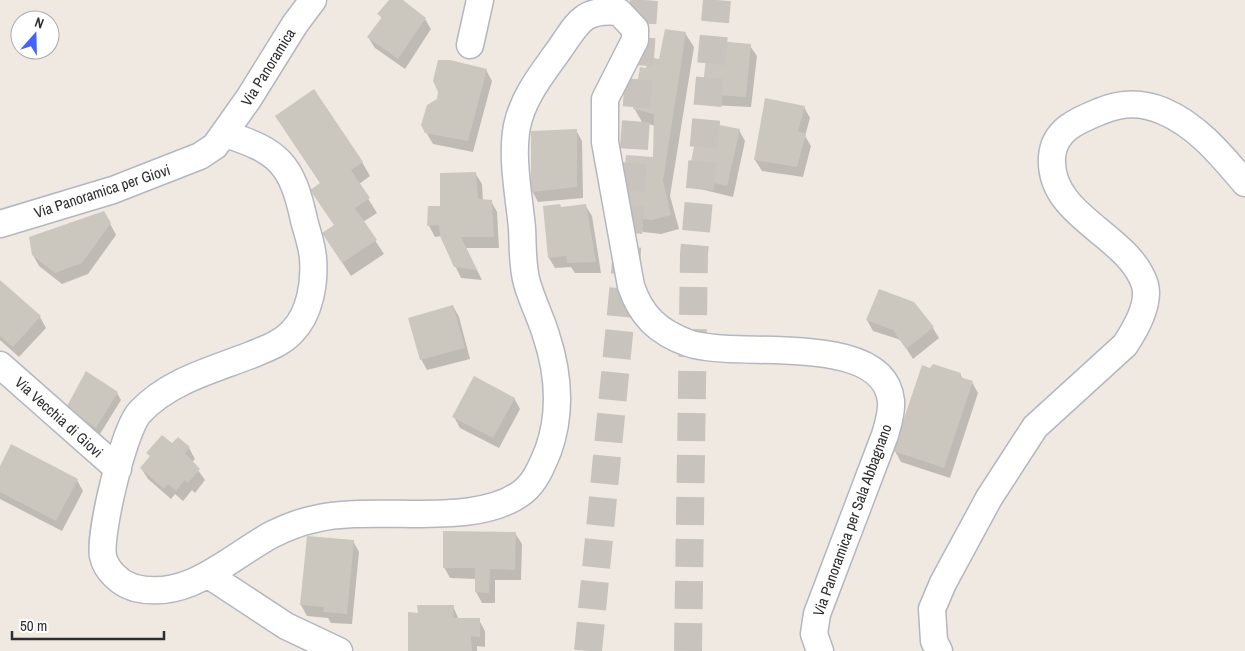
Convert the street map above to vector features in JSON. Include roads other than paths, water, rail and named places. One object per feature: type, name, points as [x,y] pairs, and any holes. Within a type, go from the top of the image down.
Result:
[{"type":"street","name":"Via Panoramica","points":[[224,134],[279,47],[313,0]]},
{"type":"street","points":[[470,45],[480,0]]},
{"type":"street","name":"Via Panoramica per Sala Abbagnano","points":[[224,134],[253,143],[287,168],[294,184],[313,258],[311,293],[305,314],[293,332],[275,345],[179,383],[158,396],[136,416],[118,470],[108,513],[103,555],[109,570],[124,584],[138,589],[174,589],[210,576],[274,534],[302,522],[326,516],[463,512],[491,508],[509,500],[526,489],[542,468],[558,417],[558,388],[548,338],[526,281],[516,161],[517,126],[530,91],[578,23],[590,13],[604,10],[620,12],[635,29],[635,40],[605,99],[604,120],[605,142],[631,286],[637,306],[647,318],[688,343],[711,347],[831,354],[861,362],[878,376],[891,400],[890,415],[885,435],[817,614],[814,634],[820,651]]},
{"type":"street","points":[[939,651],[934,641],[932,609],[943,583],[989,498],[1036,427],[1125,345],[1135,330],[1144,305],[1145,286],[1130,261],[1076,211],[1060,189],[1052,166],[1057,139],[1076,121],[1114,106],[1130,103],[1142,104],[1189,124],[1245,183]]},
{"type":"street","name":"Via Panoramica per Giovi","points":[[0,224],[113,190],[168,170],[200,156],[215,146],[224,134]]},
{"type":"street","name":"Via Vecchia di Giovi","points":[[0,365],[118,470]]},
{"type":"street","points":[[210,576],[286,626],[339,651]]},
{"type":"tunnel","points":[[588,651],[627,252],[644,0]]},
{"type":"tunnel","points":[[688,651],[694,254],[717,0]]}]
